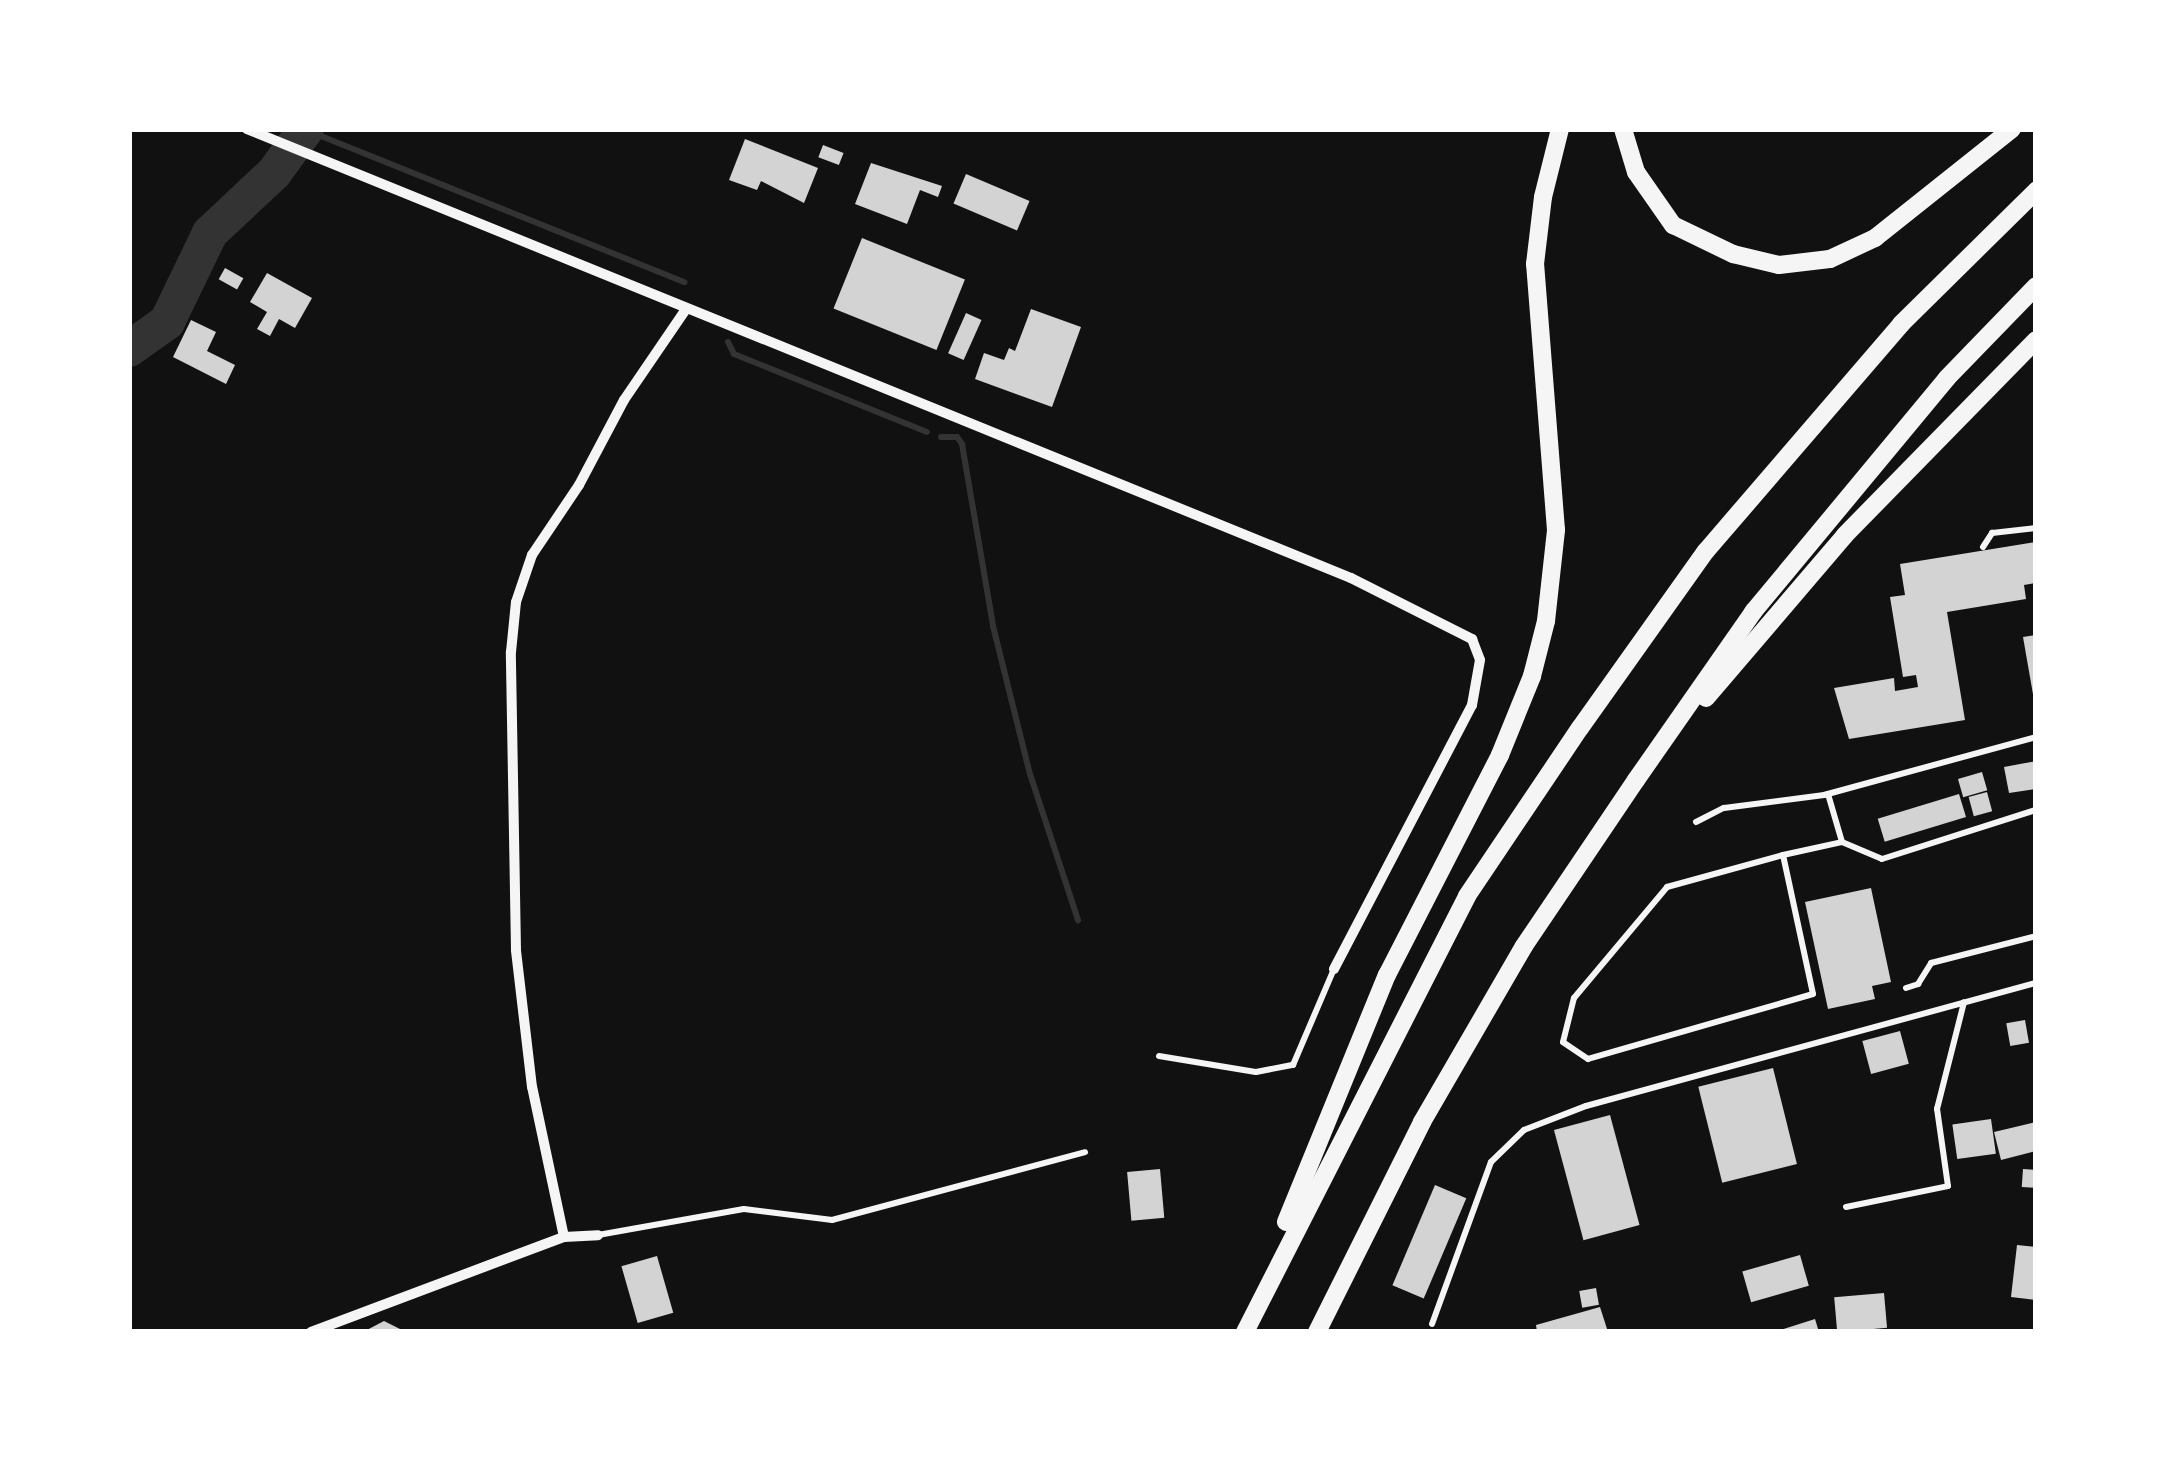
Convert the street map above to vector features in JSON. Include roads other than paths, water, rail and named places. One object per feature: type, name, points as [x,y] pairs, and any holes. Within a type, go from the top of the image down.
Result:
[{"type":"highway","points":[[1243,1332],[1387,975],[1500,755],[1532,676],[1546,621],[1556,530],[1539,357],[1536,238],[1560,129]]},
{"type":"highway","points":[[1623,129],[1636,172],[1673,225],[1732,254],[1779,265],[1830,259],[1875,238],[2012,129]]},
{"type":"highway","points":[[1243,1332],[1467,896],[1580,728],[1721,533],[1900,324],[2036,191]]},
{"type":"highway","points":[[1317,1332],[1422,1122],[1524,946],[1636,780],[1753,612],[1823,525],[1947,379],[2036,286]]},
{"type":"highway","points":[[1636,780],[1845,535],[2036,340]]},
{"type":"street","points":[[247,129],[1351,578],[1472,639],[1480,660],[1472,705],[1334,970]]},
{"type":"street","points":[[564,1237],[532,1087],[516,950],[511,652],[516,602],[532,555],[579,484],[624,400],[686,309]]},
{"type":"street","points":[[311,1332],[564,1237],[598,1234]]},
{"type":"lane","points":[[1983,547],[1993,533],[2036,528]]},
{"type":"lane","points":[[1696,822],[1724,808],[1828,794],[2036,737]]},
{"type":"lane","points":[[1828,794],[1841,842]]},
{"type":"lane","points":[[1783,855],[1813,994],[1588,1059],[1563,1042],[1574,998],[1666,887],[1783,855],[1841,842],[1882,859],[2036,810]]},
{"type":"lane","points":[[1906,988],[1918,984],[1930,964],[2036,936]]},
{"type":"lane","points":[[1160,1057],[1256,1072],[1294,1065],[1334,970]]},
{"type":"lane","points":[[1432,1324],[1491,1162],[1524,1130],[1586,1106],[2036,983]]},
{"type":"lane","points":[[1846,1207],[1948,1186],[1936,1109],[1964,1002]]},
{"type":"lane","points":[[598,1234],[744,1209],[832,1220],[1085,1152]]},
{"type":"waterway","points":[[129,349],[167,322],[210,233],[274,173],[306,129]]},
{"type":"waterway","points":[[306,130],[685,282]]},
{"type":"waterway","points":[[728,342],[734,354],[927,432]]},
{"type":"waterway","points":[[941,437],[957,437],[962,444],[993,626],[1030,774],[1078,920]]}]
